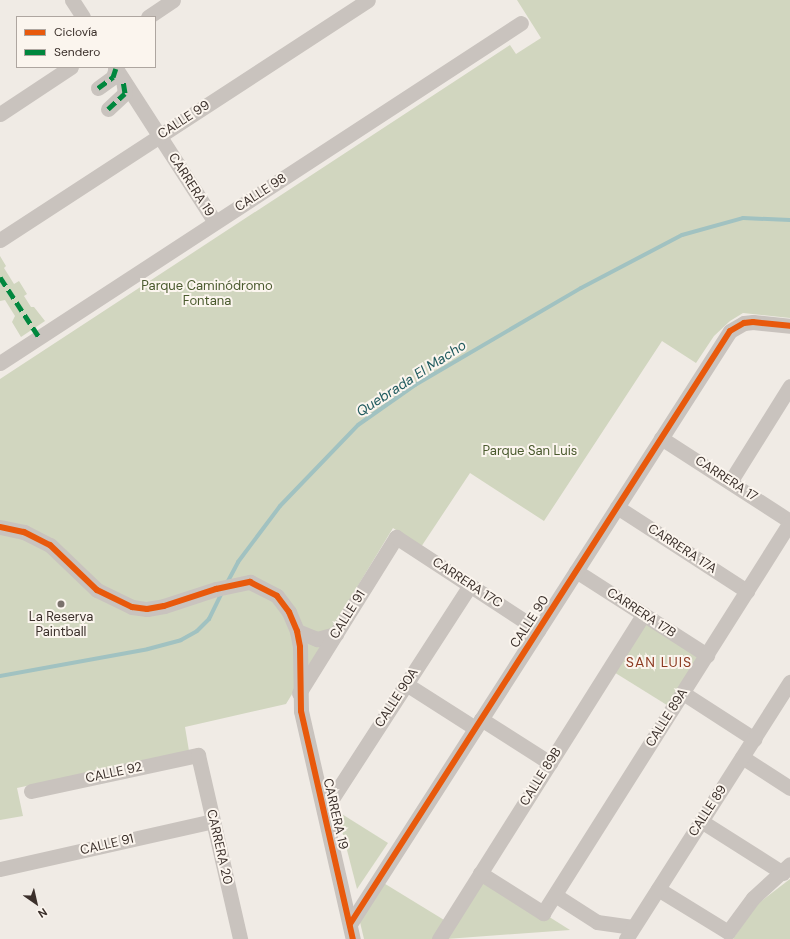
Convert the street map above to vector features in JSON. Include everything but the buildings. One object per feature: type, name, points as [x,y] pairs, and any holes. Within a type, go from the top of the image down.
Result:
[{"type":"street","points":[[72,0],[81,16]]},
{"type":"street","points":[[150,16],[174,0]]},
{"type":"street","name":"CALLE 99","points":[[0,240],[368,0]]},
{"type":"street","name":"CALLE 98","points":[[0,363],[521,23]]},
{"type":"street","points":[[0,114],[69,68]]},
{"type":"street","points":[[98,88],[118,72],[125,93],[108,110]]},
{"type":"street","name":"CARRERA 19","points":[[118,72],[215,222]]},
{"type":"street","name":"CALLE 90","points":[[350,924],[730,332],[737,326],[749,322],[790,326]]},
{"type":"street","points":[[730,482],[790,386]]},
{"type":"street","name":"CARRERA 17","points":[[661,438],[790,522]]},
{"type":"street","name":"CARRERA 17A","points":[[617,507],[747,591]]},
{"type":"street","name":"CALLE 89A","points":[[480,873],[543,913],[790,522]]},
{"type":"street","name":"CARRERA 19","points":[[0,527],[24,532],[50,545],[97,590],[132,607],[147,609],[164,606],[237,583],[250,582],[277,596],[289,612],[297,631],[300,647],[300,711],[353,939]]},
{"type":"street","name":"CARRERA 17C","points":[[396,537],[538,630]]},
{"type":"street","name":"CALLE 91","points":[[299,693],[396,537]]},
{"type":"street","name":"CARRERA 17B","points":[[576,570],[707,655]]},
{"type":"street","name":"CALLE 90A","points":[[324,811],[470,585]]},
{"type":"street","name":"CALLE 89B","points":[[439,939],[644,614]]},
{"type":"street","points":[[297,631],[317,639],[336,634]]},
{"type":"street","points":[[406,684],[550,763]]},
{"type":"street","name":"CALLE 89","points":[[630,933],[742,757],[787,692]]},
{"type":"street","points":[[683,693],[754,739]]},
{"type":"street","name":"CALLE 92","points":[[31,791],[198,755]]},
{"type":"street","name":"CARRERA 20","points":[[198,755],[238,938]]},
{"type":"street","points":[[742,757],[790,788]]},
{"type":"street","points":[[658,889],[728,932],[753,898],[786,869],[701,821]]},
{"type":"street","name":"CALLE 91","points":[[0,869],[213,822]]},
{"type":"street","points":[[555,895],[597,922],[630,933]]},
{"type":"green space","points":[[517,0],[790,0],[790,318],[743,313],[730,321],[714,336],[696,363],[662,341],[544,521],[470,473],[421,547],[393,528],[286,704],[185,727],[189,751],[17,788],[23,816],[0,820],[0,379],[510,45],[516,54],[541,38]]},
{"type":"green space","points":[[0,256],[6,266],[4,268],[14,284],[19,281],[27,294],[24,296],[31,307],[34,307],[45,321],[21,337],[12,322],[15,316],[5,300],[0,301]]},
{"type":"green space","points":[[648,619],[702,653],[669,706],[615,672]]},
{"type":"green space","points":[[337,811],[388,843],[357,889]]},
{"type":"green space","points":[[484,876],[543,913],[570,930],[446,939]]},
{"type":"green space","points":[[790,879],[790,939],[733,939],[755,906]]},
{"type":"green space","points":[[382,882],[449,923],[439,939],[364,939],[359,918]]},
{"type":"waterway","name":"Quebrada El Macho","points":[[227,583],[238,562],[280,506],[358,425],[415,385],[581,288],[682,235],[743,218],[790,220]]},
{"type":"waterway","name":"Quebrada El Macho","points":[[0,676],[148,649],[181,640],[197,631],[209,619],[222,592]]},
{"type":"marked path","points":[[98,88],[113,77],[116,68]]},
{"type":"marked path","points":[[108,109],[125,93],[123,80]]},
{"type":"marked path","points":[[0,277],[39,337]]},
{"type":"cycle path","points":[[350,924],[730,331],[744,323],[753,322],[790,326]]},
{"type":"cycle path","points":[[0,527],[24,532],[50,545],[97,590],[132,607],[147,609],[164,606],[216,589],[250,582],[277,596],[289,612],[297,631],[300,647],[301,711],[353,939]]},
{"type":"place","name":"La Reserva Paintball","points":[[61,604]]},
{"type":"district","name":"SAN LUIS","points":[[659,662]]},
{"type":"park label","name":"Parque Caminódromo Fontana","points":[[207,294]]},
{"type":"park label","name":"Parque San Luis","points":[[530,451]]}]
